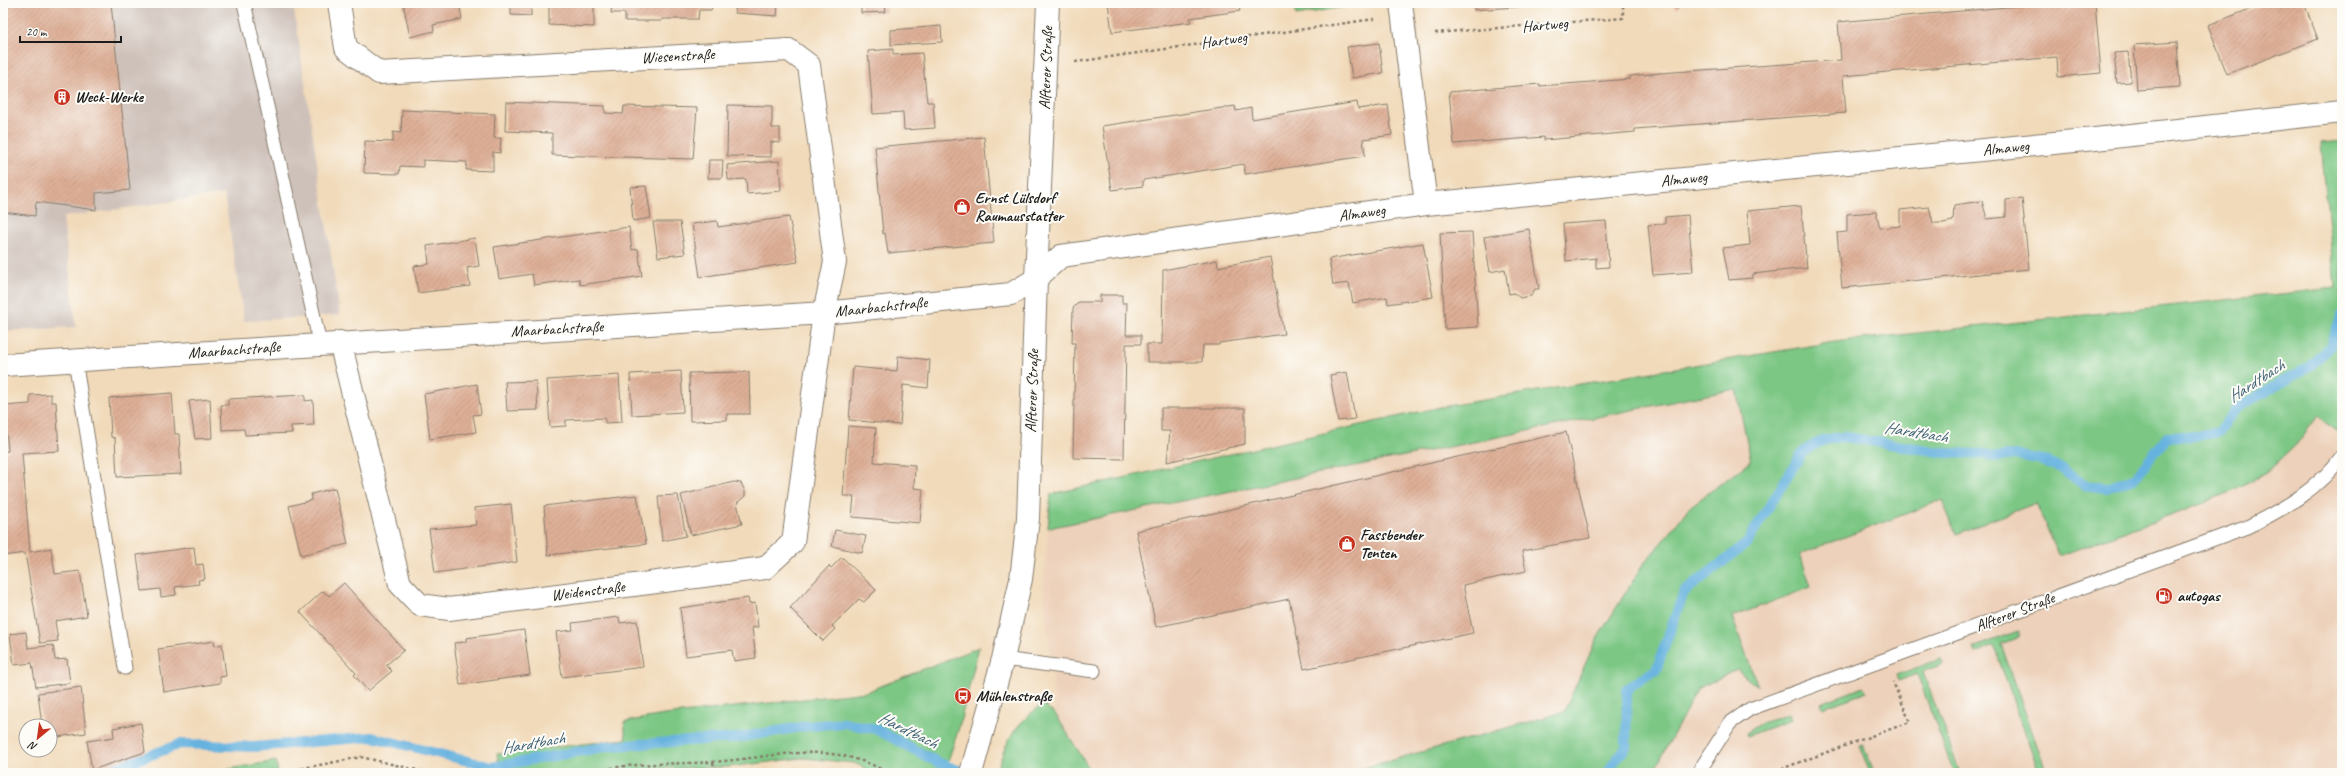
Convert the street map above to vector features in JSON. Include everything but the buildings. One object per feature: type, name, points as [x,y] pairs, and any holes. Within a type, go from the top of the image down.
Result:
[{"type":"street","name":"Wiesenstraße","points":[[339,3],[346,48],[379,72],[789,50],[809,65],[836,262],[824,313]]},
{"type":"street","name":"Alfterer Straße","points":[[971,773],[1003,660],[1021,579],[1028,520],[1036,279],[1047,68],[1048,3]]},
{"type":"street","points":[[1402,19],[1426,204]]},
{"type":"street","name":"Almaweg","points":[[1036,279],[1061,256],[1426,204],[2079,141],[2342,112]]},
{"type":"street","name":"Maarbachstraße","points":[[3,365],[330,343],[824,313],[1010,294],[1036,279]]},
{"type":"street","name":"Weidenstraße","points":[[330,343],[400,584],[420,605],[449,609],[765,568],[793,542],[824,313]]},
{"type":"lane","points":[[244,3],[330,343]]},
{"type":"lane","points":[[75,360],[125,668]]},
{"type":"lane","name":"Alfterer Straße","points":[[1698,773],[1724,730],[1742,713],[2247,527],[2273,514],[2302,495],[2342,456]]},
{"type":"lane","points":[[1003,660],[1094,671]]},
{"type":"path","name":"Hartweg","points":[[1047,68],[1090,60],[1357,21],[1402,19],[1623,18],[1623,3]]},
{"type":"path","points":[[1770,773],[1910,722],[1884,660]]},
{"type":"path","points":[[587,773],[626,766],[713,762],[789,752],[815,752],[851,756],[870,762],[889,773]]},
{"type":"path","points":[[278,773],[361,757],[430,773]]},
{"type":"path","points":[[713,762],[715,773]]},
{"type":"shaded area","points":[[3,3],[293,3],[340,315],[244,321],[224,194],[63,217],[76,327],[3,331]]},
{"type":"shaded area","points":[[1736,389],[1751,461],[1691,506],[1642,566],[1595,642],[1564,712],[1346,773],[1092,773],[1056,715],[1043,587],[1048,528]]},
{"type":"shaded area","points":[[2318,416],[2337,431],[2342,424],[2342,773],[1653,773],[1698,687],[1738,670],[1757,686],[1732,617],[1811,587],[1799,555],[1942,500],[1956,534],[2036,503],[2059,556],[2231,492],[2265,474],[2296,445]]},
{"type":"green space","points":[[1295,3],[1370,3],[1296,15]]},
{"type":"green space","points":[[2342,141],[2342,424],[2337,431],[2318,416],[2296,445],[2265,474],[2231,492],[2059,556],[2036,503],[1956,534],[1942,500],[1800,554],[1811,587],[1732,617],[1758,687],[1737,670],[1698,688],[1653,773],[1346,773],[1564,712],[1595,642],[1642,566],[1691,506],[1751,461],[1736,389],[1048,528],[1051,494],[1441,407],[1834,342],[2335,288],[2321,143]]},
{"type":"green space","points":[[2018,631],[2019,637],[2001,644],[2046,771],[2039,773],[1994,646],[1975,653],[1973,648]]},
{"type":"green space","points":[[979,647],[958,731],[944,773],[876,773],[854,763],[803,758],[728,767],[649,769],[622,773],[500,773],[497,754],[626,739],[624,722],[664,715],[866,692]]},
{"type":"green space","points":[[1941,659],[1943,664],[1923,672],[1960,773],[1954,773],[1917,674],[1898,681],[1896,675]]},
{"type":"green space","points":[[1864,687],[1867,692],[1823,708],[1821,703]]},
{"type":"green space","points":[[1043,704],[1056,715],[1092,773],[996,773],[1008,742],[1018,726]]},
{"type":"green space","points":[[1789,714],[1791,720],[1747,736],[1746,733],[1762,723]]},
{"type":"green space","points":[[1863,744],[1874,773],[1870,773],[1859,745]]},
{"type":"green space","points":[[276,761],[278,773],[205,773]]},
{"type":"waterway","name":"Hardtbach","points":[[1606,773],[1626,747],[1627,688],[1656,670],[1684,592],[1746,544],[1802,453],[1812,446],[1822,441],[1845,437],[1946,453],[1983,454],[1999,457],[2015,455],[2038,459],[2063,469],[2084,485],[2106,488],[2134,479],[2167,437],[2197,436],[2219,431],[2237,408],[2310,366],[2331,345],[2342,315]]},
{"type":"waterway","name":"Hardtbach","points":[[103,773],[180,744],[254,747],[372,737],[492,767],[610,746],[736,738],[807,726],[844,723],[876,729],[939,763],[966,773]]},
{"type":"place","name":"Weck-Werke","points":[[62,97]]},
{"type":"place","name":"Ernst Lülsdorf Raumausstatter","points":[[962,207]]},
{"type":"place","name":"Fassbender Tenten","points":[[1347,544]]},
{"type":"place","name":"autogas","points":[[2164,596]]},
{"type":"place","name":"Mühlenstraße","points":[[963,696]]}]
